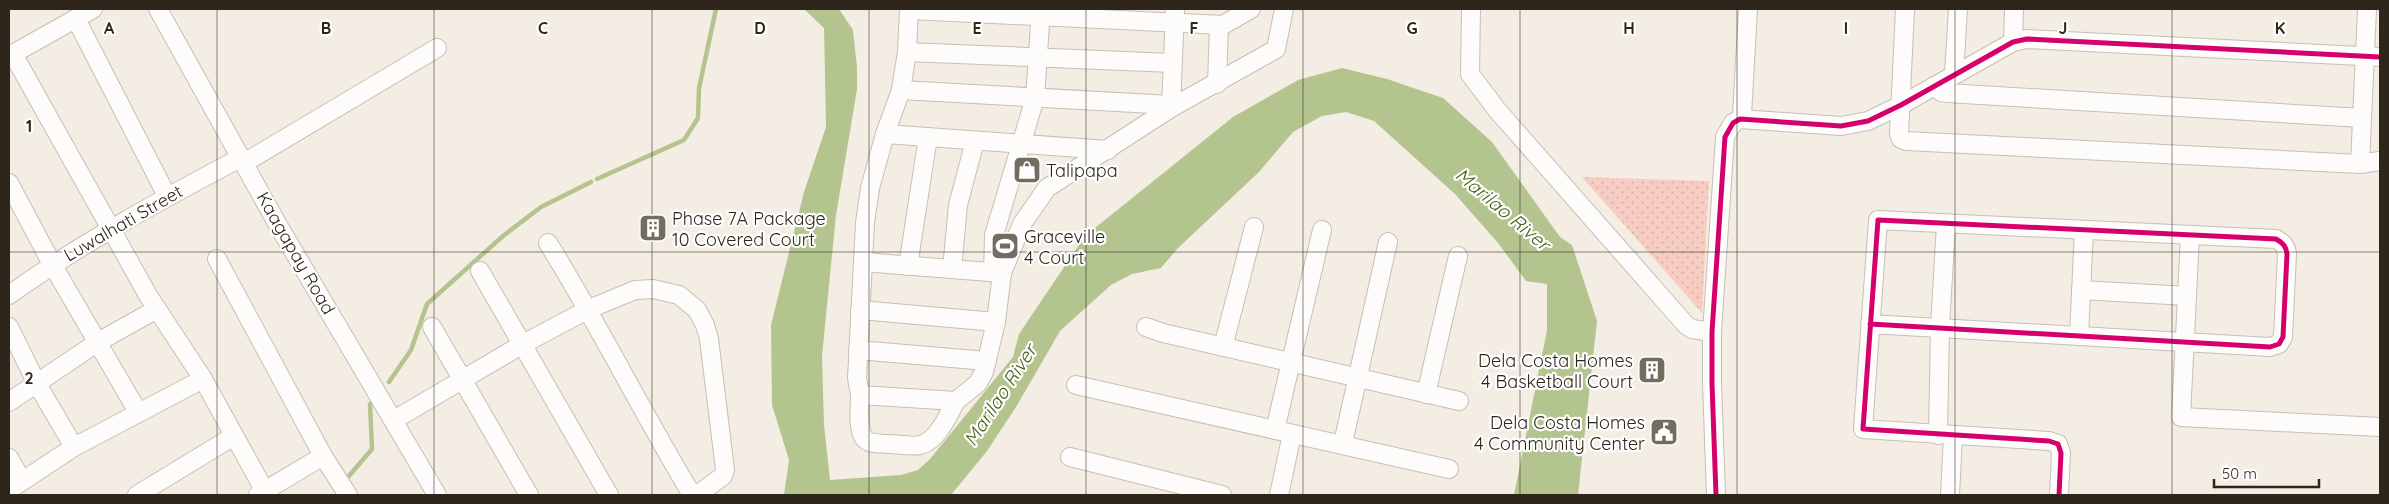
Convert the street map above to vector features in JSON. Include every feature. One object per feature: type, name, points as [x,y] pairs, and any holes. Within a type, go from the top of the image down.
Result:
[{"type":"street","points":[[93,9],[11,55],[157,309],[203,379],[264,494],[324,456]]},
{"type":"street","name":"Kaagapay Road","points":[[158,9],[278,225],[438,495]]},
{"type":"street","points":[[1041,12],[1035,98],[994,235],[998,273],[996,322],[987,360],[978,383],[956,401],[937,434],[927,442],[920,445],[870,442],[864,438],[860,426],[860,395],[857,378],[864,223],[870,188],[900,90],[907,52],[910,9],[1041,12],[1174,16],[1223,25],[1251,9]]},
{"type":"street","points":[[998,273],[1022,224],[1046,188],[1108,150],[1171,107],[1217,84],[1276,49],[1284,9]]},
{"type":"street","points":[[1471,9],[1469,67],[1473,80],[1497,110],[1686,325],[1692,329],[1712,332]]},
{"type":"street","points":[[1740,119],[1742,115],[1748,9]]},
{"type":"street","points":[[1905,9],[1899,134],[1901,139],[1906,141],[2360,164],[2380,161]]},
{"type":"street","points":[[1954,74],[1958,9]]},
{"type":"street","points":[[2012,42],[2014,9]]},
{"type":"street","points":[[2360,164],[2362,118],[2372,56],[2367,9]]},
{"type":"street","points":[[1171,107],[1174,16]]},
{"type":"street","points":[[76,19],[167,196]]},
{"type":"street","points":[[1217,84],[1219,25]]},
{"type":"street","points":[[1716,495],[1712,332],[1725,137],[1733,123],[1740,119],[1841,126],[1868,121],[1901,105],[2012,42],[2026,39],[2372,56]]},
{"type":"street","name":"Luwalhati Street","points":[[9,295],[52,264],[111,227],[167,196],[243,160],[437,48]]},
{"type":"street","points":[[907,52],[1172,63]]},
{"type":"street","points":[[1934,86],[1941,92],[1946,93],[2362,118]]},
{"type":"street","points":[[900,90],[1171,107]]},
{"type":"street","points":[[885,134],[975,141],[1023,142],[1108,150]]},
{"type":"street","points":[[908,266],[928,137]]},
{"type":"street","points":[[952,269],[958,205],[975,141]]},
{"type":"street","points":[[9,183],[52,264],[138,412]]},
{"type":"street","points":[[1870,324],[2270,347],[2279,344],[2283,338],[2286,246],[2276,239],[1878,220],[1870,324],[1863,429],[1946,436],[2050,441],[2058,444],[2061,453],[2058,495]]},
{"type":"street","points":[[1946,224],[1940,327],[1950,495]]},
{"type":"street","points":[[1223,347],[1254,227]]},
{"type":"street","points":[[1275,430],[1322,230]]},
{"type":"street","points":[[2079,336],[2084,230]]},
{"type":"street","points":[[2190,235],[2182,417],[2380,422]]},
{"type":"street","points":[[1343,443],[1388,242]]},
{"type":"street","points":[[548,243],[589,309],[660,441],[692,495]]},
{"type":"street","points":[[1426,394],[1458,256]]},
{"type":"street","points":[[217,259],[324,456],[348,495]]},
{"type":"street","points":[[863,262],[998,273]]},
{"type":"street","points":[[480,271],[608,495]]},
{"type":"street","points":[[394,420],[523,344],[589,309],[635,290],[653,289],[679,295],[696,310],[709,339],[725,463],[722,476],[697,495]]},
{"type":"street","points":[[2081,290],[2187,296]]},
{"type":"street","points":[[9,402],[98,342],[157,309]]},
{"type":"street","points":[[860,310],[996,322]]},
{"type":"street","points":[[9,327],[37,384],[74,447]]},
{"type":"street","points":[[1146,327],[1223,347],[1459,401]]},
{"type":"street","points":[[432,328],[529,495]]},
{"type":"street","points":[[858,350],[987,360]]},
{"type":"street","points":[[9,458],[15,486],[74,447],[203,379]]},
{"type":"street","points":[[1076,385],[1450,468]]},
{"type":"street","points":[[860,395],[956,401]]},
{"type":"street","points":[[1279,495],[1292,434]]},
{"type":"street","points":[[137,495],[234,436]]},
{"type":"street","points":[[1070,456],[1200,493],[1222,495]]},
{"type":"shaded area","points":[[1582,177],[1709,181],[1702,313]]},
{"type":"water","name":"Marilao River","points":[[804,9],[839,9],[853,30],[857,67],[857,89],[836,215],[822,356],[824,425],[830,480],[901,475],[918,470],[930,459],[1013,357],[1019,334],[1085,236],[1233,117],[1298,80],[1342,68],[1387,79],[1443,98],[1492,142],[1560,237],[1572,245],[1597,321],[1578,495],[1514,495],[1547,330],[1547,284],[1526,281],[1498,243],[1455,194],[1374,121],[1346,112],[1322,116],[1293,132],[1259,172],[1178,248],[1161,268],[1132,274],[1111,285],[1060,331],[1016,407],[987,451],[951,495],[784,495],[789,460],[772,405],[771,325],[804,192],[826,127],[824,28]]},
{"type":"waterway","points":[[597,179],[684,140],[698,118],[699,88],[716,9]]},
{"type":"waterway","points":[[389,382],[411,350],[427,304],[503,236],[541,207],[591,182]]},
{"type":"waterway","points":[[349,476],[372,449],[370,404]]},
{"type":"cycle path","points":[[1716,495],[1712,332],[1725,137],[1733,123],[1740,119],[1841,126],[1868,121],[1901,105],[2013,42],[2027,39],[2380,57]]},
{"type":"cycle path","points":[[1870,324],[2270,347],[2279,344],[2283,337],[2287,254],[2282,243],[2276,239],[1878,220],[1863,429],[2049,441],[2058,444],[2061,453],[2059,495]]},
{"type":"place","name":"Talipapa","points":[[1027,170]]},
{"type":"place","name":"Phase 7A Package 10 Covered Court","points":[[653,228]]},
{"type":"place","name":"Graceville 4 Court","points":[[1005,246]]},
{"type":"place","name":"Dela Costa Homes 4 Basketball Court","points":[[1652,370]]},
{"type":"place","name":"Dela Costa Homes 4 Community Center","points":[[1664,432]]}]
